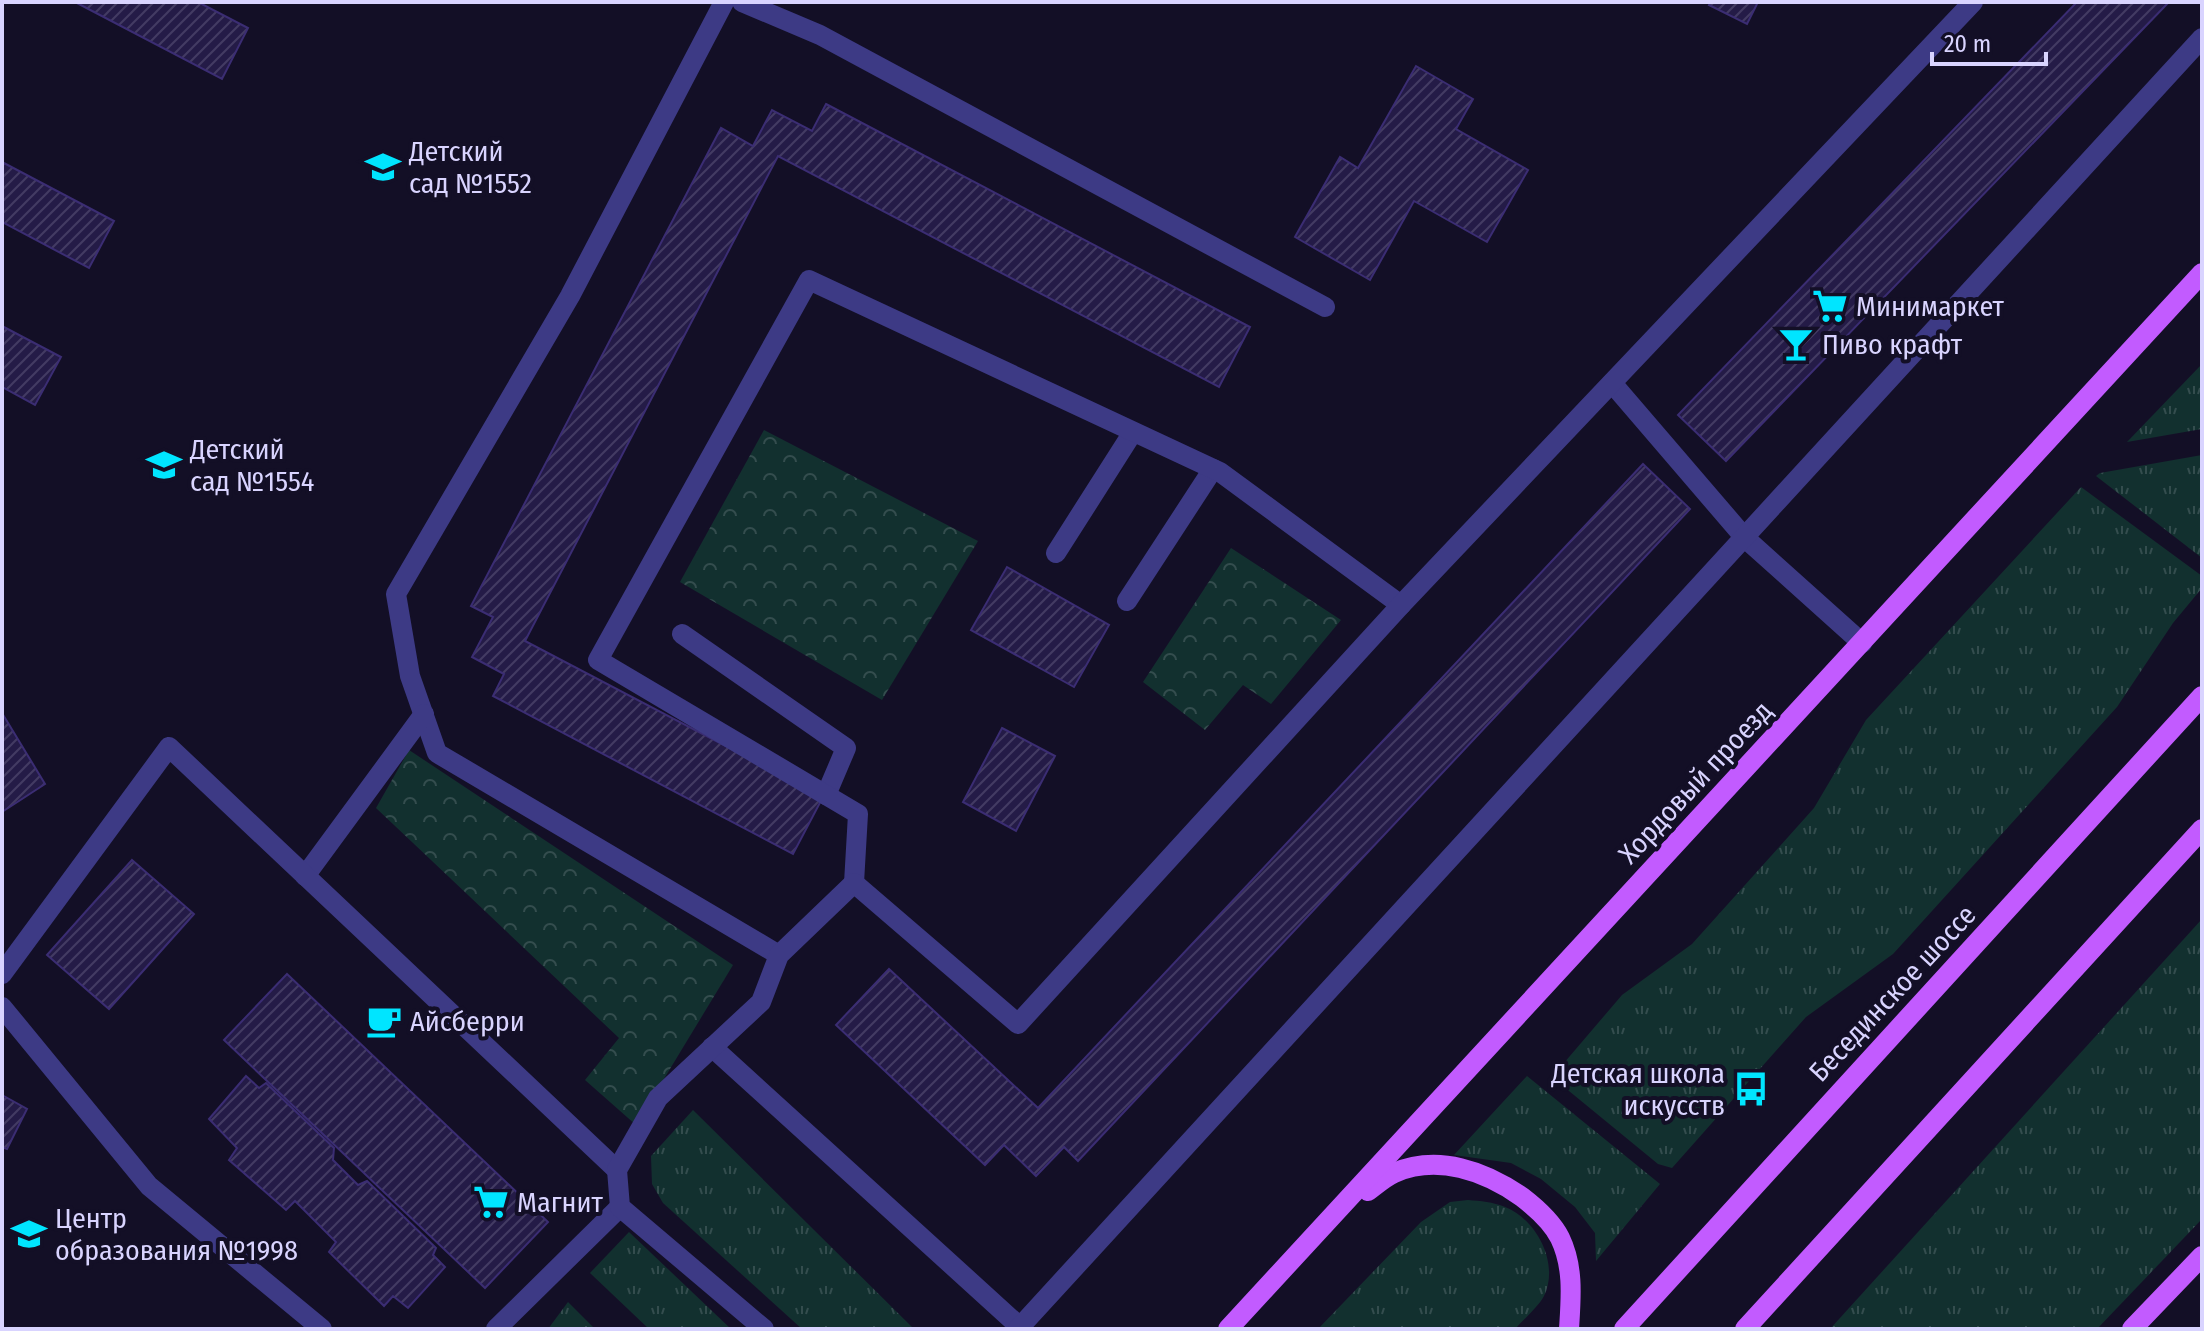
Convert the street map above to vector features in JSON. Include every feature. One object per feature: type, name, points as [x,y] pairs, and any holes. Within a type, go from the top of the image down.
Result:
[{"type":"main road","name":"Хордовый проезд","points":[[1228,1329],[2202,273]]},
{"type":"main road","name":"Бесединское шоссе","points":[[1624,1329],[2202,696]]},
{"type":"main road","points":[[1745,1329],[2202,829]]},
{"type":"main road","points":[[1335,1214],[1392,1174],[1413,1167],[1459,1166],[1499,1181],[1534,1206],[1559,1236],[1572,1277],[1569,1329]]},
{"type":"main road","points":[[2132,1329],[2202,1256]]},
{"type":"lane","points":[[724,2],[570,296],[396,594],[410,676],[437,753],[779,955]]},
{"type":"lane","points":[[742,2],[820,35],[1325,307]]},
{"type":"lane","points":[[854,883],[1018,1024],[1401,605],[1973,2]]},
{"type":"lane","points":[[712,1047],[1019,1328],[2202,38]]},
{"type":"lane","points":[[764,1329],[620,1207],[617,1170],[658,1098],[761,1002],[779,955],[854,883],[858,814],[598,660],[809,280],[1213,469],[1401,605]]},
{"type":"lane","points":[[1612,383],[1745,538],[1862,643]]},
{"type":"lane","points":[[1056,553],[1133,432]]},
{"type":"lane","points":[[1127,601],[1213,469]]},
{"type":"lane","points":[[682,634],[846,748],[826,795]]},
{"type":"lane","points":[[305,876],[424,714]]},
{"type":"lane","points":[[2,974],[169,747],[617,1170]]},
{"type":"lane","points":[[2,1007],[149,1186],[322,1329]]},
{"type":"lane","points":[[496,1329],[620,1207]]},
{"type":"green space","points":[[2202,364],[2202,429],[2127,442]]},
{"type":"green space","points":[[764,430],[978,541],[882,700],[680,582]]},
{"type":"green space","points":[[2202,455],[2202,558],[2096,476],[2100,473]]},
{"type":"green space","points":[[2081,487],[2202,576],[2202,588],[2173,623],[2117,707],[1893,954],[1806,1017],[1672,1168],[1658,1164],[1552,1077],[1622,995],[1692,944],[1814,808],[1866,720]]},
{"type":"green space","points":[[1231,548],[1341,620],[1271,704],[1243,685],[1205,730],[1143,682]]},
{"type":"green space","points":[[409,750],[733,965],[636,1125],[585,1080],[619,1038],[376,808]]},
{"type":"green space","points":[[2202,919],[2202,1219],[2097,1329],[1830,1329]]},
{"type":"green space","points":[[1527,1076],[1660,1184],[1596,1261],[1595,1233],[1575,1207],[1541,1179],[1511,1163],[1454,1155]]},
{"type":"green space","points":[[693,1110],[914,1329],[802,1329],[663,1203],[652,1184],[651,1156]]},
{"type":"green space","points":[[1468,1200],[1496,1204],[1516,1213],[1535,1232],[1547,1257],[1548,1283],[1544,1296],[1515,1329],[1318,1329],[1421,1222],[1450,1202]]},
{"type":"green space","points":[[629,1232],[731,1329],[649,1329],[590,1273]]},
{"type":"green space","points":[[568,1302],[595,1329],[548,1329]]},
{"type":"building","points":[[75,2],[198,2],[248,28],[222,79]]},
{"type":"building","points":[[1711,2],[1758,2],[1747,24],[1709,5]]},
{"type":"building","points":[[2077,2],[2169,2],[1726,461],[1678,415]]},
{"type":"building","points":[[1416,66],[1473,99],[1456,129],[1528,170],[1487,242],[1414,201],[1370,280],[1295,237],[1340,157],[1358,168]]},
{"type":"building","points":[[826,104],[1250,327],[1219,387],[778,156],[525,641],[823,797],[793,854],[493,696],[504,674],[472,657],[493,617],[471,606],[721,128],[753,146],[772,110],[812,131]]},
{"type":"building","points":[[2,162],[114,221],[89,268],[2,222]]},
{"type":"building","points":[[2,326],[61,357],[35,405],[2,387]]},
{"type":"building","points":[[1643,464],[1690,509],[1078,1161],[1064,1147],[1036,1176],[1004,1145],[985,1165],[836,1025],[889,969],[1038,1108]]},
{"type":"building","points":[[1007,567],[1109,625],[1074,687],[971,630]]},
{"type":"building","points":[[2,713],[45,784],[2,812]]},
{"type":"building","points":[[1002,728],[1055,756],[1016,831],[963,802]]},
{"type":"building","points":[[132,860],[194,914],[109,1009],[47,955]]},
{"type":"building","points":[[287,974],[548,1222],[485,1288],[224,1040]]},
{"type":"building","points":[[384,1009],[396,1021],[387,1031],[374,1019]]},
{"type":"building","points":[[246,1076],[259,1088],[266,1083],[334,1148],[333,1160],[358,1185],[367,1181],[436,1248],[433,1255],[445,1267],[408,1308],[393,1296],[384,1306],[329,1252],[336,1242],[295,1201],[286,1210],[229,1160],[237,1148],[209,1119]]},
{"type":"building","points":[[2,1095],[27,1109],[7,1149],[2,1147]]},
{"type":"place","name":"Детский сад №1552","points":[[383,167]]},
{"type":"place","name":"Минимаркет","points":[[1830,306]]},
{"type":"place","name":"Пиво крафт","points":[[1796,344]]},
{"type":"place","name":"Детский сад №1554","points":[[164,465]]},
{"type":"place","name":"Айсберри","points":[[384,1021]]},
{"type":"place","name":"Детская школа искусств","points":[[1751,1089]]},
{"type":"place","name":"Магнит","points":[[491,1202]]},
{"type":"place","name":"Центр образования №1998","points":[[29,1234]]}]
